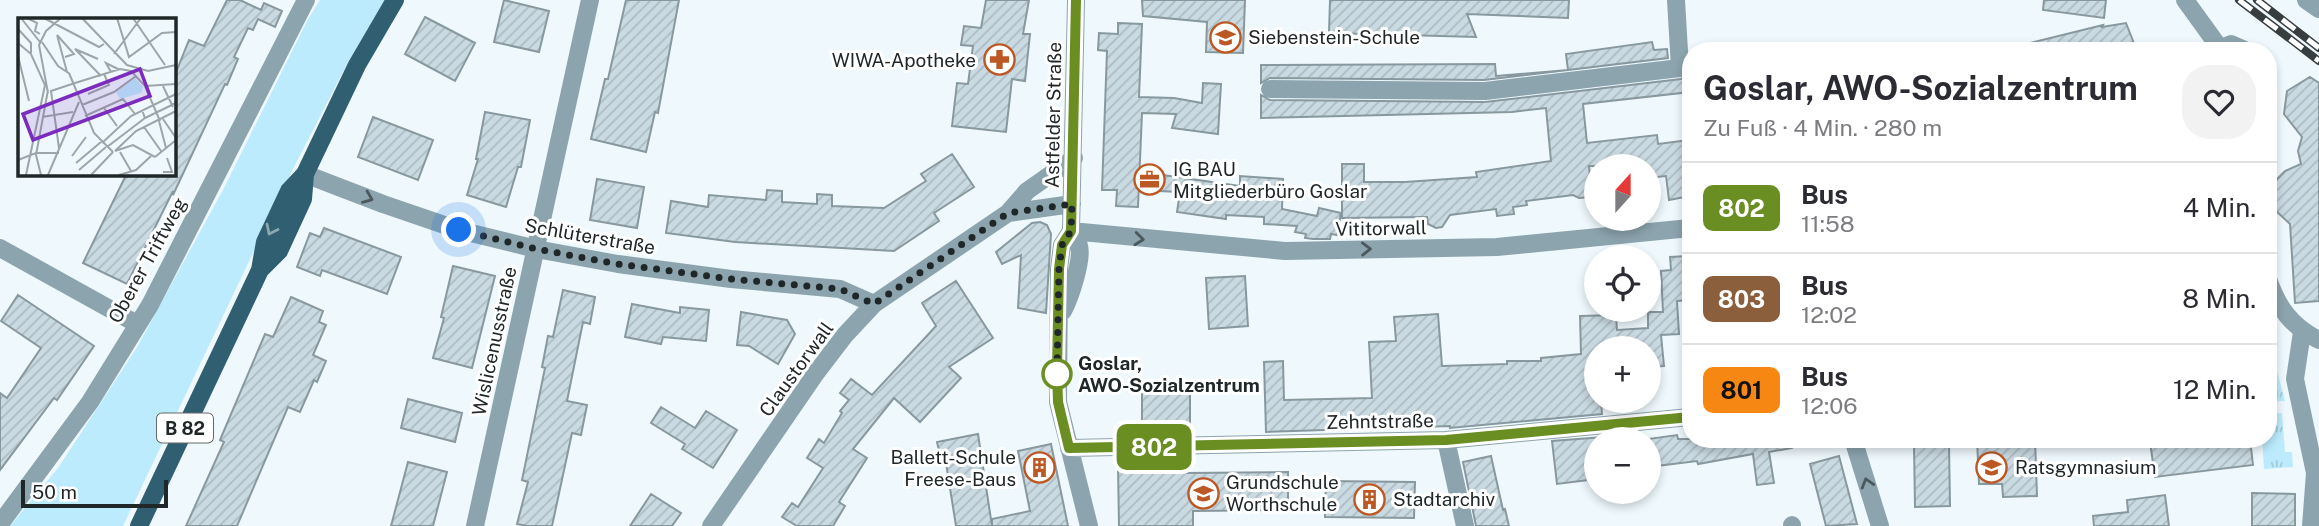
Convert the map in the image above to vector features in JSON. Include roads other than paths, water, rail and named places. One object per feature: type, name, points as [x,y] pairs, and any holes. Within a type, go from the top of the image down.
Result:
[{"type":"main road","name":"B 82","points":[[139,526],[260,270],[279,251],[303,199],[305,174],[357,65],[395,0]]},
{"type":"street","name":"Oberer Triftweg","points":[[0,524],[90,402],[150,305],[306,0]]},
{"type":"street","name":"Wislicenusstraße","points":[[475,526],[590,0]]},
{"type":"street","name":"Astfelder Straße","points":[[1076,0],[1071,231],[1080,247],[1068,302],[1060,319],[1058,402],[1089,526]]},
{"type":"street","points":[[1270,89],[1485,91],[1680,68],[1676,0]]},
{"type":"street","points":[[2185,0],[2212,42]]},
{"type":"street","points":[[2306,0],[2319,9]]},
{"type":"street","name":"Claustorwall","points":[[711,526],[816,373],[845,335],[874,304],[1008,213],[1027,191],[1074,158]]},
{"type":"street","name":"Schlüterstraße","points":[[305,174],[459,230],[536,249],[707,276],[840,289],[874,304]]},
{"type":"street","name":"Claustorwall","points":[[1008,213],[1072,204]]},
{"type":"street","name":"Vititorwall","points":[[1071,231],[1285,251],[1497,247],[1682,229]]},
{"type":"street","points":[[0,248],[137,324]]},
{"type":"street","points":[[2277,299],[2289,320],[2302,332],[2319,341]]},
{"type":"street","points":[[2302,332],[2295,379],[2315,473],[2311,526]]},
{"type":"street","name":"Zehntstraße","points":[[1069,448],[1446,440],[1682,417]]},
{"type":"street","points":[[1446,440],[1465,526]]},
{"type":"street","points":[[1856,448],[1880,526]]},
{"type":"railway","points":[[2239,0],[2319,61]]},
{"type":"railway","points":[[2257,0],[2319,48]]},
{"type":"place","name":"Siebenstein-Schule","points":[[1225,37]]},
{"type":"place","name":"WIWA-Apotheke","points":[[999,60]]},
{"type":"place","name":"IG BAU Mitgliederbüro Goslar","points":[[1150,180]]},
{"type":"place","name":"Goslar, AWO-Sozialzentrum","points":[[1057,374]]},
{"type":"place","name":"Ratsgymnasium","points":[[1992,467]]},
{"type":"place","name":"Ballett-Schule Freese-Baus","points":[[1039,468]]},
{"type":"place","name":"Grundschule Worthschule","points":[[1203,493]]},
{"type":"place","name":"Stadtarchiv","points":[[1370,499]]}]
